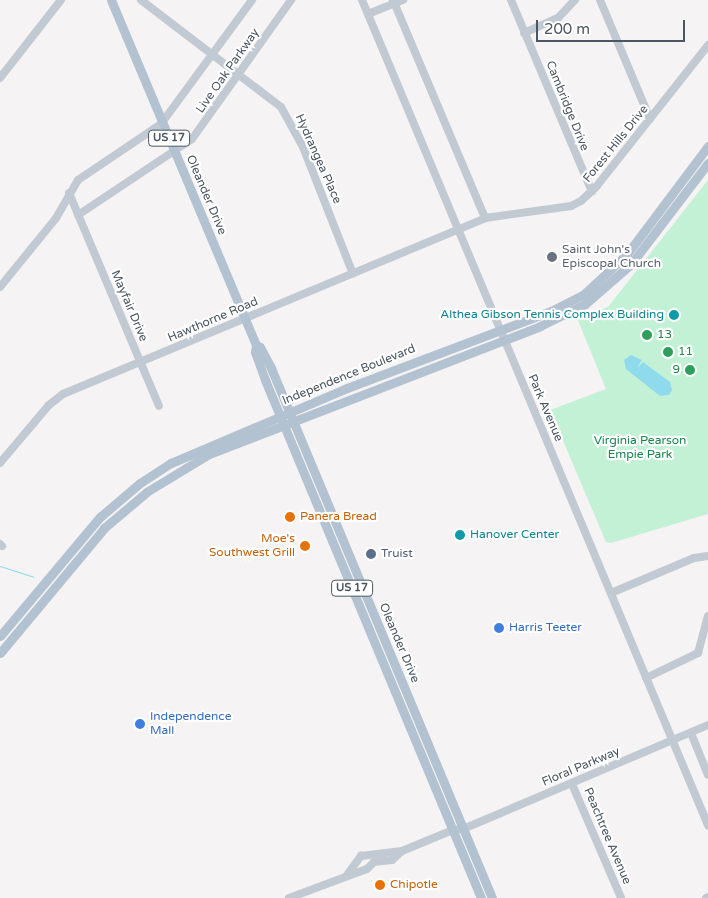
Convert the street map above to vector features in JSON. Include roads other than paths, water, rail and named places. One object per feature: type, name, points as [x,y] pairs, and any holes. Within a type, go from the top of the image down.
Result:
[{"type":"main road","name":"Oleander Drive","points":[[111,0],[256,345],[260,347],[481,898]]},
{"type":"main road","name":"Independence Boulevard","points":[[0,653],[104,528],[148,491],[209,454],[287,418],[564,305],[603,279],[638,241],[708,146]]},
{"type":"main road","name":"Independence Boulevard","points":[[0,636],[76,543],[112,505],[171,463],[287,418],[504,339],[580,307],[614,282],[652,239],[708,163]]},
{"type":"main road","name":"Oleander Drive","points":[[287,418],[492,898]]},
{"type":"main road","points":[[50,592],[50,583],[76,543]]},
{"type":"street","points":[[0,78],[61,0]]},
{"type":"street","name":"Hydrangea Place","points":[[141,0],[282,107],[289,119],[353,274]]},
{"type":"street","name":"Live Oak Parkway","points":[[2,282],[56,218],[69,193],[88,172],[162,122],[252,0]]},
{"type":"street","name":"Park Avenue","points":[[362,0],[708,825]]},
{"type":"street","points":[[368,14],[403,0]]},
{"type":"street","name":"Cambridge Drive","points":[[511,0],[592,192]]},
{"type":"street","points":[[524,33],[558,18],[575,0]]},
{"type":"street","points":[[600,0],[650,119]]},
{"type":"street","name":"Live Oak Parkway","points":[[78,215],[196,136],[288,1]]},
{"type":"street","points":[[394,2],[485,218]]},
{"type":"street","name":"Forest Hills Drive","points":[[458,229],[485,218],[571,206],[592,192],[708,45]]},
{"type":"street","name":"Mayfair Drive","points":[[69,193],[159,406]]},
{"type":"street","name":"Hawthorne Road","points":[[0,463],[58,398],[458,229]]},
{"type":"street","points":[[611,593],[694,558],[708,556]]},
{"type":"street","points":[[646,678],[698,653],[708,616]]},
{"type":"street","name":"Floral Parkway","points":[[463,830],[708,726]]},
{"type":"street","points":[[690,733],[708,775]]},
{"type":"street","name":"Peachtree Avenue","points":[[572,784],[621,898]]},
{"type":"street","points":[[347,875],[361,856],[402,851],[453,830],[463,830]]},
{"type":"street","points":[[289,898],[367,869],[374,862],[392,860],[402,851]]},
{"type":"street","points":[[310,889],[314,898]]},
{"type":"water","points":[[631,355],[642,360],[637,368],[643,362],[670,382],[672,390],[669,395],[660,396],[626,369],[624,360]]},
{"type":"waterway","points":[[0,566],[33,577]]},
{"type":"place","name":"Saint John's Episcopal Church","points":[[552,257]]},
{"type":"place","name":"Althea Gibson Tennis Complex Building","points":[[674,315]]},
{"type":"place","name":"13","points":[[647,335]]},
{"type":"place","name":"11","points":[[668,352]]},
{"type":"place","name":"9","points":[[690,370]]},
{"type":"place","name":"Panera Bread","points":[[290,517]]},
{"type":"place","name":"Hanover Center","points":[[460,535]]},
{"type":"place","name":"Moe's Southwest Grill","points":[[305,546]]},
{"type":"place","name":"Truist","points":[[371,554]]},
{"type":"place","name":"Harris Teeter","points":[[499,628]]},
{"type":"place","name":"Independence Mall","points":[[140,724]]},
{"type":"place","name":"Chipotle","points":[[380,885]]},
{"type":"park label","name":"Virginia Pearson Empie Park","points":[[640,448]]}]
